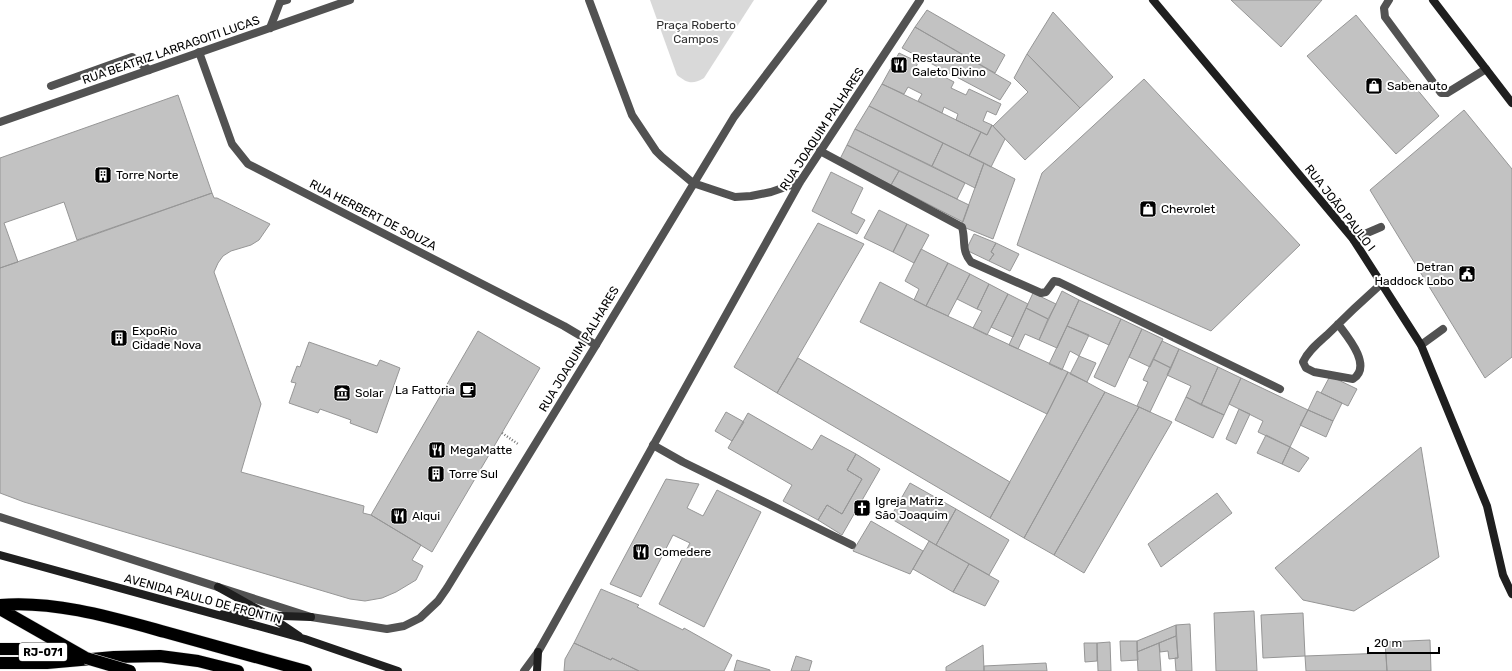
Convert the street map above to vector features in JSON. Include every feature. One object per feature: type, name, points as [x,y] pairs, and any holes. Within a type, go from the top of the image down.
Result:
[{"type":"highway","points":[[0,598],[6,604],[37,605],[77,610],[137,624],[306,671]]},
{"type":"highway","points":[[0,609],[86,658]]},
{"type":"highway","name":"RJ-071","points":[[0,649],[26,649],[86,658],[130,671]]},
{"type":"highway","points":[[0,663],[47,663],[114,657],[160,656],[198,661],[238,671]]},
{"type":"main road","name":"RUA JOÃO PAULO I","points":[[1153,0],[1353,239],[1421,345],[1487,506],[1504,575],[1512,594]]},
{"type":"main road","points":[[1433,0],[1512,103]]},
{"type":"main road","name":"AVENIDA PAULO DE FRONTIN","points":[[0,555],[305,639],[398,671]]},
{"type":"main road","points":[[218,587],[268,615],[305,639]]},
{"type":"main road","points":[[210,614],[310,617]]},
{"type":"main road","points":[[538,652],[538,671]]},
{"type":"street","points":[[270,28],[280,2],[287,0]]},
{"type":"street","name":"RUA BEATRIZ LARRAGOITI LUCAS","points":[[0,122],[350,0]]},
{"type":"street","points":[[589,0],[632,115],[656,151],[693,183],[735,197],[751,196],[771,192],[800,182]]},
{"type":"street","name":"RUA JOAQUIM PALHARES","points":[[310,617],[387,628],[404,626],[420,618],[438,600],[447,588],[596,345],[734,117],[823,0]]},
{"type":"street","name":"RUA JOAQUIM PALHARES","points":[[524,671],[538,652],[800,182],[920,0]]},
{"type":"street","points":[[1389,0],[1384,8],[1385,17],[1441,93],[1447,94],[1486,69]]},
{"type":"street","name":"RUA HERBERT DE SOUZA","points":[[199,52],[232,144],[248,164],[564,326],[596,345]]},
{"type":"street","points":[[51,86],[132,57],[149,70]]},
{"type":"street","points":[[820,151],[962,228],[965,236],[964,247],[966,256],[971,262],[1041,293],[1046,292],[1054,281],[1059,282],[1280,389]]},
{"type":"street","points":[[1353,239],[1381,227]]},
{"type":"street","points":[[1338,324],[1358,353],[1360,363],[1359,371],[1357,376],[1353,379],[1314,372],[1306,368],[1303,362],[1306,355],[1338,324],[1382,284]]},
{"type":"street","points":[[1421,345],[1444,329]]},
{"type":"street","points":[[653,446],[852,545]]},
{"type":"street","name":"AVENIDA PAULO DE FRONTIN","points":[[0,517],[310,617]]},
{"type":"green space","name":"Praça Roberto Campos","points":[[650,0],[754,0],[704,78],[696,82],[690,82],[677,75]]},
{"type":"building","points":[[1231,0],[1322,0],[1281,47]]},
{"type":"building","points":[[927,10],[1005,55],[995,73],[915,27]]},
{"type":"building","points":[[1053,12],[1113,77],[1080,108],[1027,54]]},
{"type":"building","name":"Sabenauto","points":[[1356,15],[1439,116],[1396,154],[1307,56]]},
{"type":"building","points":[[915,27],[1011,83],[1000,100],[902,48]]},
{"type":"building","points":[[899,53],[918,62],[915,70],[930,77],[933,71],[954,82],[951,88],[966,95],[969,89],[1001,104],[996,115],[987,111],[983,121],[992,125],[987,135],[956,120],[958,114],[944,107],[942,113],[918,101],[922,94],[908,87],[904,94],[882,84]]},
{"type":"building","points":[[1027,54],[1080,108],[1025,160],[993,126],[1028,92],[1014,78]]},
{"type":"building","name":"Chevrolet","points":[[1144,79],[1300,245],[1211,331],[1017,245],[1042,173]]},
{"type":"building","points":[[882,84],[981,132],[969,156],[869,106]]},
{"type":"building","name":"Torre Norte","points":[[178,95],[212,193],[77,240],[64,202],[4,223],[18,262],[0,268],[0,158]]},
{"type":"building","points":[[869,106],[943,143],[932,166],[855,129]]},
{"type":"building","name":"Detran Haddock Lobo","points":[[1464,110],[1512,169],[1512,357],[1485,378],[1370,190]]},
{"type":"building","points":[[992,125],[1005,139],[991,167],[969,156],[981,132],[987,135]]},
{"type":"building","points":[[855,129],[965,183],[957,199],[847,145]]},
{"type":"building","points":[[943,143],[984,163],[975,188],[932,166]]},
{"type":"building","points":[[847,145],[899,171],[891,185],[840,159]]},
{"type":"building","points":[[984,163],[1015,179],[993,239],[961,226]]},
{"type":"building","points":[[899,171],[969,205],[963,222],[891,185]]},
{"type":"building","points":[[831,172],[863,188],[851,213],[865,220],[857,234],[812,211]]},
{"type":"building","name":"ExpoRio Cidade Nova","points":[[212,193],[214,198],[217,198],[270,224],[259,240],[251,245],[231,251],[223,256],[214,272],[261,404],[241,472],[364,506],[363,513],[371,515],[421,545],[412,560],[423,566],[416,580],[396,592],[382,598],[365,601],[350,599],[24,502],[0,493],[0,268]]},
{"type":"building","points":[[879,210],[907,224],[893,252],[864,238]]},
{"type":"building","points":[[818,223],[864,244],[777,393],[734,367]]},
{"type":"building","points":[[907,224],[929,235],[914,263],[893,252]]},
{"type":"building","points":[[974,234],[996,243],[991,252],[994,254],[989,261],[966,250]]},
{"type":"building","points":[[996,243],[1019,254],[1010,271],[989,261],[994,254],[991,252]]},
{"type":"building","points":[[921,249],[948,263],[926,306],[914,300],[919,289],[905,281]]},
{"type":"building","points":[[948,263],[970,274],[948,316],[926,306]]},
{"type":"building","points":[[970,274],[989,284],[977,309],[957,299]]},
{"type":"building","points":[[880,282],[926,306],[1068,372],[1047,414],[860,322]]},
{"type":"building","points":[[989,284],[1008,294],[987,335],[973,328],[982,311],[977,309]]},
{"type":"building","points":[[1062,291],[1079,300],[1057,348],[1039,340]]},
{"type":"building","points":[[1033,293],[1056,304],[1048,319],[1026,308]]},
{"type":"building","points":[[1008,294],[1028,304],[1013,337],[991,327]]},
{"type":"building","points":[[1079,300],[1121,319],[1109,345],[1067,326]]},
{"type":"building","points":[[1026,308],[1048,319],[1039,340],[1025,334],[1018,349],[1009,345]]},
{"type":"building","points":[[1121,319],[1142,329],[1115,387],[1094,377]]},
{"type":"building","points":[[1067,326],[1089,335],[1079,356],[1070,351],[1062,370],[1049,364]]},
{"type":"building","points":[[1142,329],[1163,339],[1150,367],[1129,357]]},
{"type":"building","name":"Torre Sul","points":[[478,331],[540,368],[432,552],[371,515]]},
{"type":"building","points":[[1162,341],[1179,349],[1171,368],[1153,359]]},
{"type":"building","name":"Solar","points":[[309,342],[377,366],[380,360],[400,368],[377,433],[350,423],[351,420],[320,409],[318,413],[289,403],[296,383],[291,382],[297,366],[300,367]]},
{"type":"building","points":[[1179,349],[1218,367],[1201,405],[1186,397],[1191,386],[1167,375]]},
{"type":"building","points":[[1079,356],[1096,363],[1087,382],[1070,374]]},
{"type":"building","points":[[798,358],[1010,482],[990,518],[777,393]]},
{"type":"building","points":[[1153,359],[1171,368],[1150,412],[1137,406],[1148,382],[1143,380]]},
{"type":"building","points":[[1218,367],[1241,378],[1224,415],[1201,405]]},
{"type":"building","points":[[1068,372],[1105,392],[1024,538],[990,518],[1047,414]]},
{"type":"building","points":[[1330,376],[1357,389],[1348,406],[1321,393]]},
{"type":"building","points":[[1241,378],[1308,410],[1290,447],[1258,432],[1263,421],[1229,404]]},
{"type":"building","points":[[1317,391],[1342,403],[1333,421],[1308,410]]},
{"type":"building","points":[[1105,392],[1139,407],[1054,555],[1024,538]]},
{"type":"building","points":[[1186,397],[1224,415],[1213,438],[1175,420]]},
{"type":"building","points":[[1139,407],[1172,422],[1084,573],[1054,555]]},
{"type":"building","points":[[1239,409],[1250,414],[1236,444],[1226,439]]},
{"type":"building","points":[[1308,410],[1333,421],[1326,437],[1300,425]]},
{"type":"building","points":[[726,412],[744,422],[732,441],[715,431]]},
{"type":"building","points":[[748,413],[812,450],[821,435],[856,454],[847,470],[862,479],[842,514],[827,505],[818,520],[783,501],[792,485],[728,448]]},
{"type":"building","points":[[1266,435],[1290,447],[1282,464],[1257,453]]},
{"type":"building","points":[[1290,447],[1309,458],[1299,472],[1282,464]]},
{"type":"building","points":[[1421,447],[1439,557],[1354,611],[1303,600],[1275,568]]},
{"type":"building","points":[[856,454],[880,469],[842,535],[818,520],[827,505],[842,514],[862,479],[847,470]]},
{"type":"building","points":[[666,479],[699,484],[687,508],[703,516],[717,490],[761,512],[704,627],[659,604],[690,543],[673,535],[641,597],[610,584]]},
{"type":"building","points":[[910,483],[956,509],[936,545],[890,518]]},
{"type":"building","points":[[1217,493],[1232,513],[1161,567],[1148,544]]},
{"type":"building","points":[[956,509],[1009,540],[989,575],[936,545]]},
{"type":"building","points":[[871,521],[923,551],[910,574],[853,551]]},
{"type":"building","points":[[929,541],[969,564],[953,592],[913,569]]},
{"type":"building","points":[[969,564],[999,581],[985,606],[953,592]]},
{"type":"building","points":[[601,589],[639,605],[637,607],[683,630],[684,628],[732,655],[724,671],[639,671],[612,658],[611,660],[574,643]]},
{"type":"building","points":[[1254,611],[1257,671],[1216,671],[1214,613]]},
{"type":"building","points":[[1303,613],[1305,656],[1263,658],[1261,615]]},
{"type":"building","points":[[1190,624],[1192,671],[1176,671],[1175,658],[1178,658],[1176,625]]},
{"type":"building","points":[[1176,625],[1176,636],[1137,652],[1137,641]]},
{"type":"building","points":[[1176,636],[1178,658],[1169,659],[1168,651],[1160,652],[1159,643]]},
{"type":"building","points":[[1430,640],[1431,671],[1387,671],[1385,642]]},
{"type":"building","points":[[1120,641],[1137,641],[1138,660],[1121,661]]},
{"type":"building","points":[[1110,642],[1111,671],[1098,671],[1097,643]]},
{"type":"building","points":[[574,643],[611,660],[612,658],[639,671],[564,671],[565,659]]},
{"type":"building","points":[[1084,643],[1097,643],[1097,661],[1085,662]]},
{"type":"building","points":[[1159,643],[1161,671],[1138,671],[1137,652]]},
{"type":"building","points":[[983,645],[984,671],[946,671],[946,667]]},
{"type":"building","points":[[1386,653],[1387,671],[1306,671],[1305,656]]},
{"type":"building","points":[[796,656],[812,661],[809,671],[791,671]]},
{"type":"building","points":[[737,660],[770,670],[770,671],[734,671]]},
{"type":"building","points":[[1046,663],[1047,671],[984,671],[984,666]]},
{"type":"place","name":"Restaurante Galeto Divino","points":[[899,65]]},
{"type":"place","name":"Sabenauto","points":[[1374,86]]},
{"type":"place","name":"Torre Norte","points":[[103,175]]},
{"type":"place","name":"Chevrolet","points":[[1148,209]]},
{"type":"place","name":"Detran Haddock Lobo","points":[[1467,274]]},
{"type":"place","name":"ExpoRio Cidade Nova","points":[[119,338]]},
{"type":"place","name":"La Fattoria","points":[[468,390]]},
{"type":"place","name":"Solar","points":[[342,393]]},
{"type":"place","name":"MegaMatte","points":[[437,450]]},
{"type":"place","name":"Torre Sul","points":[[436,474]]},
{"type":"place","name":"Igreja Matriz São Joaquim","points":[[862,508]]},
{"type":"place","name":"Alqui","points":[[399,516]]},
{"type":"place","name":"Comedere","points":[[641,552]]}]
